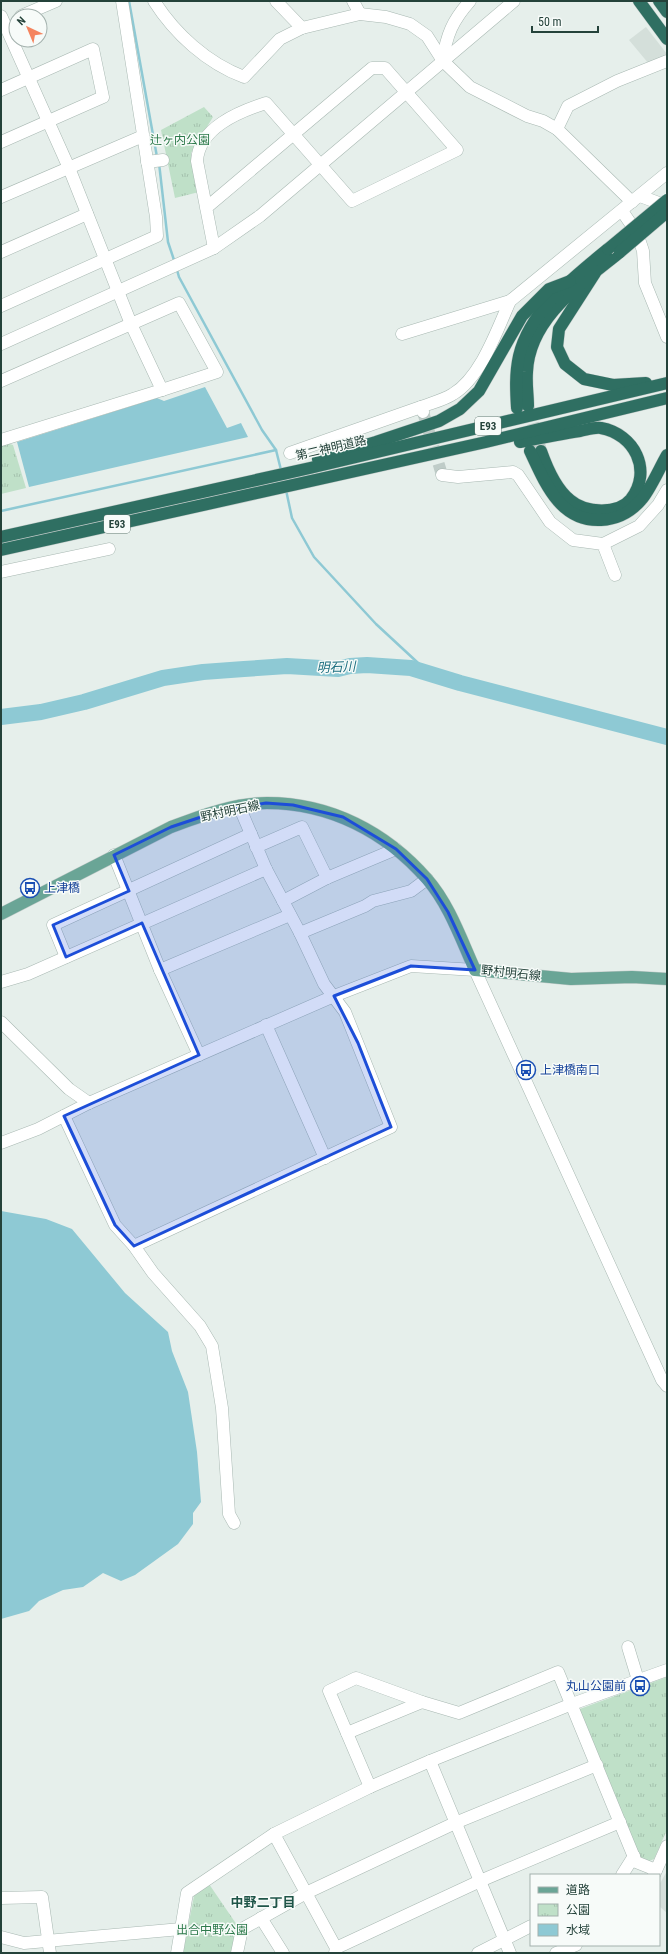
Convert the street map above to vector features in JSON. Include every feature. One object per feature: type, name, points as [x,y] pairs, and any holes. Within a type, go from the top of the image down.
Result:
[{"type":"highway","points":[[639,1],[667,39]]},
{"type":"highway","points":[[659,1],[667,12]]},
{"type":"highway","points":[[652,212],[667,196]]},
{"type":"highway","points":[[667,200],[570,280],[532,326],[519,355],[516,381],[523,407],[527,371],[532,348],[541,328],[575,288],[667,212]]},
{"type":"highway","points":[[595,273],[559,329],[557,347],[565,364],[584,379],[613,385],[642,383],[662,384]]},
{"type":"highway","points":[[308,465],[432,423],[460,409],[479,391],[522,316],[549,289],[570,280]]},
{"type":"highway","name":"第二神明道路","points":[[308,465],[662,384]]},
{"type":"highway","name":"E93","points":[[1,550],[486,442],[667,398]]},
{"type":"highway","points":[[486,442],[515,443],[599,428],[612,432],[633,446],[640,459],[641,479],[631,499],[619,508],[608,511],[589,509],[570,500],[547,470],[535,451],[544,481],[553,497],[567,510],[580,517],[593,520],[620,517],[632,510],[643,499],[667,455]]},
{"type":"highway","name":"E93","points":[[1,537],[250,481],[308,465]]},
{"type":"main road","name":"野村明石線","points":[[1,914],[171,827],[199,817],[239,806],[266,803],[293,805],[319,810],[362,826],[396,849],[427,879],[448,912],[475,970],[571,979],[632,977],[667,979]]},
{"type":"street","points":[[40,8],[56,1]]},
{"type":"street","points":[[1,306],[157,236],[156,218],[122,1]]},
{"type":"street","points":[[154,1],[182,37],[224,70],[244,77],[280,39],[302,28],[360,14],[386,17],[410,24],[427,36],[443,61],[470,87],[527,116],[543,121],[557,129],[636,199],[667,206]]},
{"type":"street","points":[[276,1],[302,28]]},
{"type":"street","points":[[353,1],[360,14]]},
{"type":"street","points":[[443,61],[445,45],[456,16],[470,1]]},
{"type":"street","points":[[1,344],[214,248],[260,216],[514,1]]},
{"type":"street","points":[[2,21],[29,77],[69,168],[131,324],[162,390]]},
{"type":"street","points":[[1,90],[93,49],[103,97],[1,142]]},
{"type":"street","points":[[557,129],[568,106],[617,81],[667,60]]},
{"type":"street","points":[[206,208],[294,136],[372,68],[385,68],[457,150],[352,201],[294,136],[266,103],[245,110],[212,130],[197,150],[197,161],[206,208],[214,248]]},
{"type":"street","points":[[1,197],[143,136]]},
{"type":"street","points":[[147,162],[163,160]]},
{"type":"street","points":[[402,334],[510,301],[667,173]]},
{"type":"street","points":[[622,211],[637,233],[643,251],[645,283],[667,337]]},
{"type":"street","points":[[1,252],[87,214]]},
{"type":"street","points":[[290,452],[422,409],[453,394],[471,376],[483,360],[510,301]]},
{"type":"street","points":[[1,381],[179,304],[217,372],[1,440]]},
{"type":"street","points":[[442,475],[458,477],[513,472],[518,474],[550,522],[573,540],[603,544],[639,526],[658,505],[667,490]]},
{"type":"street","points":[[603,544],[615,576]]},
{"type":"street","points":[[1,572],[109,549]]},
{"type":"street","points":[[134,1246],[391,1127],[345,1012],[324,984],[300,933],[266,868],[239,806]]},
{"type":"street","points":[[256,847],[302,827],[327,878]]},
{"type":"street","points":[[66,957],[53,926],[251,834]]},
{"type":"street","points":[[283,901],[327,878],[396,849]]},
{"type":"street","points":[[114,856],[160,970],[199,1055]]},
{"type":"street","points":[[1,982],[28,974],[266,868]]},
{"type":"street","points":[[300,933],[365,906],[373,901],[412,891],[427,879]]},
{"type":"street","points":[[160,970],[290,915]]},
{"type":"street","points":[[1,1143],[38,1129],[90,1103],[334,996],[411,966],[475,970],[662,1380],[667,1386]]},
{"type":"street","points":[[1,1022],[69,1088],[90,1103]]},
{"type":"street","points":[[266,1026],[325,1158]]},
{"type":"street","points":[[64,1116],[115,1225],[134,1246],[153,1273],[200,1326],[212,1346],[222,1408],[229,1514],[234,1523]]},
{"type":"street","points":[[628,1647],[638,1680]]},
{"type":"street","points":[[177,1953],[187,1893],[274,1834],[370,1787],[430,1761],[572,1704],[667,1670]]},
{"type":"street","points":[[370,1787],[329,1691],[356,1678],[422,1702],[459,1713],[558,1672],[636,1862],[655,1873],[667,1846]]},
{"type":"street","points":[[347,1733],[422,1702]]},
{"type":"street","points":[[430,1761],[510,1953]]},
{"type":"street","points":[[237,1953],[242,1929],[306,1893],[456,1823],[597,1765]]},
{"type":"street","points":[[274,1834],[336,1950],[480,1881],[620,1822]]},
{"type":"street","points":[[623,1874],[634,1856]]},
{"type":"street","points":[[1,1898],[42,1897],[50,1947]]},
{"type":"street","points":[[261,1918],[283,1953]]},
{"type":"street","points":[[478,1953],[504,1938],[530,1926]]},
{"type":"street","points":[[1,1937],[24,1944],[50,1947],[181,1928]]},
{"type":"street","points":[[556,1953],[574,1946]]},
{"type":"highlighted area","points":[[266,803],[293,805],[343,817],[396,849],[427,879],[448,912],[475,970],[411,966],[334,996],[358,1043],[391,1127],[134,1246],[115,1225],[64,1116],[199,1055],[142,923],[66,957],[53,925],[129,891],[114,855],[171,827],[219,811]]},
{"type":"shaded area","points":[[646,27],[667,54],[667,57],[649,64],[629,40]]},
{"type":"shaded area","points":[[667,1871],[667,1913],[660,1907],[660,1883]]},
{"type":"green space","name":"辻ヶ内公園","points":[[204,107],[213,117],[191,153],[199,192],[175,198],[161,130]]},
{"type":"green space","points":[[7,443],[13,445],[26,488],[1,494],[1,445]]},
{"type":"green space","points":[[667,1677],[667,1830],[654,1859],[647,1862],[640,1859],[577,1710]]},
{"type":"green space","name":"出合中野公園","points":[[209,1884],[237,1925],[232,1953],[183,1953],[194,1896]]},
{"type":"water","points":[[205,387],[227,428],[241,423],[248,437],[29,487],[17,442],[157,398],[164,401]]},
{"type":"water","points":[[1,1211],[46,1219],[72,1229],[125,1293],[168,1332],[172,1351],[188,1392],[197,1452],[201,1502],[193,1513],[193,1524],[178,1544],[135,1575],[121,1581],[103,1573],[83,1587],[63,1590],[39,1601],[29,1611],[1,1619]]},
{"type":"waterway","points":[[129,1],[157,157]]},
{"type":"waterway","points":[[159,163],[168,242],[175,263]]},
{"type":"waterway","points":[[177,270],[179,277],[262,430],[276,450],[281,470]]},
{"type":"waterway","points":[[1,511],[276,450]]},
{"type":"waterway","points":[[286,490],[292,518],[314,557],[376,624],[430,674]]},
{"type":"waterway","name":"明石川","points":[[1,717],[41,712],[84,702],[163,678],[203,672],[287,666],[338,669],[350,666],[367,665],[411,668],[460,683],[667,737]]},
{"type":"tunnel","points":[[528,406],[541,451]]},
{"type":"tunnel","points":[[423,412],[442,475]]},
{"type":"place","name":"上津橋","points":[[30,888]]},
{"type":"place","name":"上津橋南口","points":[[526,1070]]},
{"type":"place","name":"丸山公園前","points":[[640,1686]]},
{"type":"district","name":"中野二丁目","points":[[263,1902]]}]
